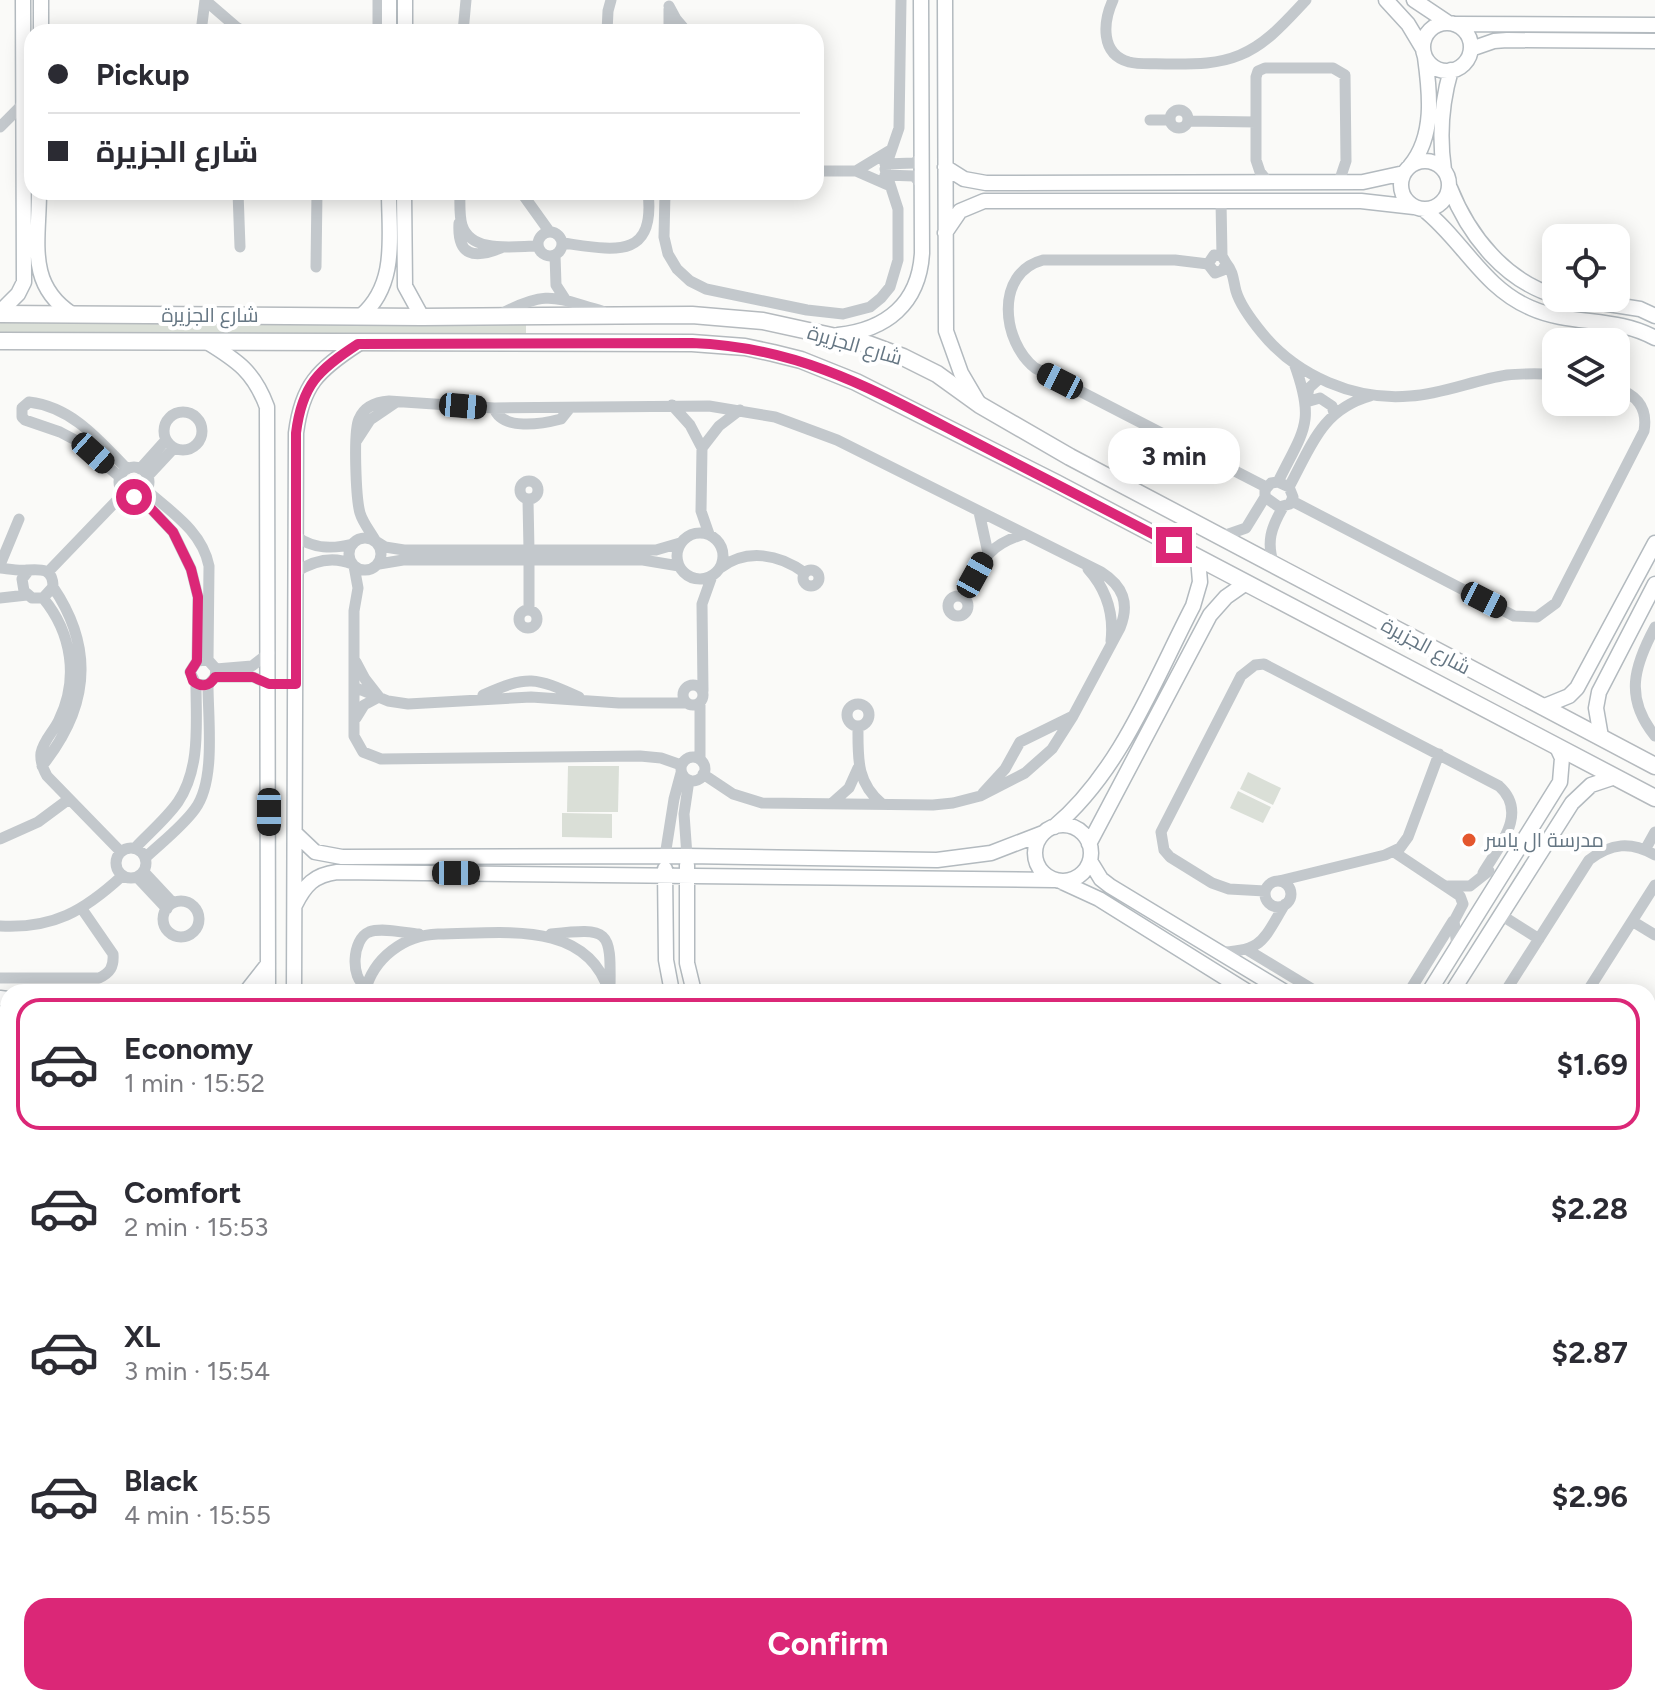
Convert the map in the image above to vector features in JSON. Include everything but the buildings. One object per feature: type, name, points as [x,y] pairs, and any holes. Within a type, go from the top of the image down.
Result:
[{"type":"main road","name":"شارع الجزيرة","points":[[0,313],[422,317],[673,315],[728,317],[868,344],[937,374],[980,405],[1070,457],[1655,766]]},
{"type":"main road","points":[[652,315],[656,330],[652,344]]},
{"type":"main road","points":[[673,315],[670,332],[674,344]]},
{"type":"main road","name":"شارع الجزيرة","points":[[0,341],[674,344],[745,347],[773,353],[829,370],[913,411],[1655,798]]},
{"type":"main road","points":[[1367,647],[1375,647],[1384,640],[1385,628],[1381,622]]},
{"type":"main road","points":[[1395,662],[1395,647],[1400,641],[1411,637]]},
{"type":"street","points":[[0,127],[24,103],[23,0]]},
{"type":"street","points":[[41,0],[41,24]]},
{"type":"street","points":[[205,0],[233,24]]},
{"type":"street","points":[[202,24],[205,0]]},
{"type":"street","points":[[378,0],[378,24]]},
{"type":"street","points":[[380,24],[389,0]]},
{"type":"street","points":[[405,0],[405,24]]},
{"type":"street","points":[[464,24],[466,0]]},
{"type":"street","points":[[607,24],[611,0]]},
{"type":"street","points":[[665,200],[664,237],[668,254],[677,269],[690,281],[706,289],[807,310],[843,314],[870,307],[890,287],[896,274],[898,209],[886,174],[900,120],[901,0]]},
{"type":"street","points":[[831,336],[870,328],[887,319],[902,307],[919,278],[922,253],[921,0]]},
{"type":"street","points":[[945,0],[946,331],[961,373],[980,405]]},
{"type":"street","points":[[1113,0],[1108,10],[1105,32],[1111,50],[1118,57],[1136,63],[1196,64],[1218,62],[1249,51],[1267,39],[1306,0]]},
{"type":"street","points":[[1386,0],[1408,24],[1436,68],[1451,70],[1464,63],[1471,49],[1467,34],[1414,0]]},
{"type":"street","points":[[669,3],[669,24]]},
{"type":"street","points":[[669,3],[680,24]]},
{"type":"street","points":[[1655,25],[1451,23],[1432,27],[1423,41],[1429,99],[1427,130],[1422,150],[1407,170],[1402,192],[1443,226],[1487,279],[1515,300],[1547,314],[1615,323],[1655,338]]},
{"type":"street","points":[[1471,49],[1507,40],[1655,41]]},
{"type":"street","points":[[1268,182],[1256,160],[1256,77],[1261,69],[1338,68],[1345,80],[1346,161],[1339,182]]},
{"type":"street","points":[[1451,70],[1441,127],[1444,170],[1450,188],[1467,223],[1501,266],[1527,285],[1542,291]]},
{"type":"street","points":[[1150,120],[1170,120],[1173,112],[1178,110],[1187,114],[1188,121],[1256,122]]},
{"type":"street","points":[[856,171],[890,150]]},
{"type":"street","points":[[886,174],[922,158]]},
{"type":"street","points":[[1239,182],[1250,174],[1256,160]]},
{"type":"street","points":[[1346,161],[1355,182]]},
{"type":"street","points":[[945,167],[964,179],[997,183],[1355,182],[1373,181],[1428,161],[1444,170]]},
{"type":"street","points":[[824,171],[914,176],[922,185]]},
{"type":"street","points":[[997,183],[997,201]]},
{"type":"street","points":[[945,233],[960,211],[972,204],[997,201],[1361,201],[1418,208],[1441,204],[1450,188]]},
{"type":"street","points":[[29,200],[32,254],[45,290],[57,304],[72,314]]},
{"type":"street","points":[[0,313],[10,305],[24,282],[32,254],[38,200]]},
{"type":"street","points":[[238,200],[240,247]]},
{"type":"street","points":[[316,267],[317,200]]},
{"type":"street","points":[[390,200],[397,262],[405,286],[422,317]]},
{"type":"street","points":[[361,316],[379,297],[397,262],[403,200]]},
{"type":"street","points":[[460,200],[462,226],[477,243],[538,246]]},
{"type":"street","points":[[527,200],[549,231],[558,234],[563,243]]},
{"type":"street","points":[[563,243],[614,248],[639,241],[650,219],[649,200]]},
{"type":"street","points":[[1221,201],[1224,260],[1234,276],[1236,291]]},
{"type":"street","points":[[549,231],[540,236],[538,246],[542,253],[552,256]]},
{"type":"street","points":[[538,299],[547,283],[552,256],[563,243]]},
{"type":"street","points":[[922,253],[945,254]]},
{"type":"street","points":[[552,256],[556,285],[566,299]]},
{"type":"street","points":[[1212,268],[1211,257],[1224,260]]},
{"type":"street","points":[[1275,566],[1269,538],[1293,493],[1275,488],[1035,368],[1021,355],[1012,339],[1009,320],[1012,285],[1017,275],[1043,260],[1175,260],[1212,268],[1236,291],[1262,333],[1294,363],[1319,379],[1371,396]]},
{"type":"street","points":[[495,317],[547,297],[566,299],[622,316]]},
{"type":"street","points":[[1630,307],[1655,316]]},
{"type":"street","points":[[207,342],[241,365],[260,388],[267,407],[268,984]]},
{"type":"street","points":[[294,984],[296,433],[299,408],[317,374],[358,344]]},
{"type":"street","points":[[1294,363],[1306,402]]},
{"type":"street","points":[[1334,413],[1352,402],[1371,396],[1420,395],[1508,375],[1542,374]]},
{"type":"street","points":[[1319,379],[1309,388],[1305,427],[1269,501],[1288,504],[1514,616],[1537,617],[1556,603],[1644,431],[1646,420],[1638,400],[1630,393]]},
{"type":"street","points":[[1220,537],[1246,528],[1334,413],[1341,402],[1343,388]]},
{"type":"street","points":[[1306,402],[1320,398],[1332,406],[1334,413]]},
{"type":"street","points":[[358,595],[382,553],[363,519],[358,495],[357,440],[375,414],[396,402],[494,408],[501,418],[528,424],[561,419],[569,409],[672,405],[740,410],[775,417],[817,431],[1024,534],[1112,579],[1121,590],[1125,615],[1073,716],[1052,749],[1025,773],[996,790],[953,803],[762,803],[733,794],[703,774]]},
{"type":"street","points":[[121,852],[135,848],[173,809],[188,782],[207,673],[198,597],[191,569],[173,532],[143,493],[134,473],[76,419],[37,403],[25,404],[21,412],[25,420],[60,432],[134,473]]},
{"type":"street","points":[[672,405],[690,425],[702,448],[701,511],[709,534],[720,545],[748,556],[784,560],[805,573]]},
{"type":"street","points":[[702,448],[719,426],[740,410]]},
{"type":"street","points":[[268,433],[296,433]]},
{"type":"street","points":[[140,875],[145,858],[190,815],[205,790],[208,771],[209,566],[206,553],[194,532],[143,493],[128,496],[120,488],[170,444]]},
{"type":"street","points":[[48,572],[124,493]]},
{"type":"street","points":[[528,500],[529,610]]},
{"type":"street","points":[[679,566],[677,551],[701,511]]},
{"type":"street","points":[[979,512],[988,553]]},
{"type":"street","points":[[19,519],[0,567],[35,568],[48,572],[74,627],[78,699],[69,726],[42,766],[47,776],[121,852]]},
{"type":"street","points":[[363,519],[349,550],[358,581],[354,611],[354,727],[357,744],[363,752],[381,759],[640,756],[661,758],[698,780],[705,766],[700,759],[702,604],[722,561],[720,545]]},
{"type":"street","points":[[296,572],[321,561],[340,561],[364,571],[403,560],[656,550],[709,534]]},
{"type":"street","points":[[963,597],[988,553],[999,544],[1024,534]]},
{"type":"street","points":[[296,536],[307,544],[321,546],[368,538],[385,547],[404,550],[643,560],[679,566],[690,577],[702,604]]},
{"type":"street","points":[[1542,707],[1569,696],[1577,688],[1655,543]]},
{"type":"street","points":[[321,546],[321,561]]},
{"type":"street","points":[[690,577],[705,578],[733,560],[748,556]]},
{"type":"street","points":[[1198,558],[1200,582],[1193,606],[1114,758],[1093,789],[1048,830],[1035,847],[1036,864],[1047,877],[1099,899],[1235,984]]},
{"type":"street","points":[[27,595],[22,579],[29,570]]},
{"type":"street","points":[[1246,583],[1226,597],[1210,615],[1089,844],[1090,861],[1094,871],[1110,886],[1272,984]]},
{"type":"street","points":[[1601,737],[1596,708],[1599,692],[1655,584]]},
{"type":"street","points":[[0,598],[27,595],[43,598],[53,587]]},
{"type":"street","points":[[43,598],[64,632],[76,671]]},
{"type":"street","points":[[1655,627],[1641,653],[1634,687],[1643,720],[1655,736]]},
{"type":"street","points":[[207,673],[252,666],[269,652]]},
{"type":"street","points":[[354,658],[379,697]]},
{"type":"street","points":[[687,703],[684,699],[687,688],[702,663]]},
{"type":"street","points":[[1265,891],[1229,889],[1212,883],[1170,857],[1161,841],[1163,823],[1247,669],[1264,664],[1499,786],[1512,803],[1512,822],[1476,883],[1455,888]]},
{"type":"street","points":[[207,673],[253,677],[269,684],[296,684]]},
{"type":"street","points":[[474,699],[528,679],[550,684],[587,700]]},
{"type":"street","points":[[508,684],[511,697]]},
{"type":"street","points":[[546,698],[550,684]]},
{"type":"street","points":[[658,703],[697,685],[702,697]]},
{"type":"street","points":[[354,687],[408,704],[511,697],[691,705],[702,697]]},
{"type":"street","points":[[354,727],[364,705],[379,697]]},
{"type":"street","points":[[980,796],[998,778],[1020,742],[1073,716]]},
{"type":"street","points":[[831,804],[849,788],[858,767],[858,726]]},
{"type":"street","points":[[1042,731],[1052,749]]},
{"type":"street","points":[[1434,984],[1560,782],[1562,758],[1557,747]]},
{"type":"street","points":[[1285,904],[1272,905],[1266,899],[1265,891],[1270,883],[1394,852],[1408,837],[1439,754]]},
{"type":"street","points":[[670,984],[666,960],[665,856],[674,799],[687,758],[700,759]]},
{"type":"street","points":[[1009,761],[1025,773]]},
{"type":"street","points":[[858,767],[867,788],[882,804]]},
{"type":"street","points":[[684,773],[687,963],[692,984]]},
{"type":"street","points":[[1457,984],[1572,803],[1591,785],[1615,777]]},
{"type":"street","points":[[849,788],[867,788]]},
{"type":"street","points":[[0,839],[38,822],[69,799]]},
{"type":"street","points":[[295,833],[304,844],[328,856],[955,859],[991,853],[1062,825],[1079,830],[1089,844]]},
{"type":"street","points":[[1510,984],[1589,860],[1601,850],[1615,845],[1631,845],[1650,852],[1655,832]]},
{"type":"street","points":[[135,848],[145,858]]},
{"type":"street","points":[[121,852],[116,864],[122,876]]},
{"type":"street","points":[[1394,852],[1455,888],[1463,904],[1414,984]]},
{"type":"street","points":[[295,905],[310,881],[322,874],[337,872],[1058,881],[1079,876],[1090,861]]},
{"type":"street","points":[[1483,873],[1506,868]]},
{"type":"street","points":[[0,926],[43,924],[82,909],[122,876],[140,875],[170,906]]},
{"type":"street","points":[[1216,952],[1246,949],[1260,944],[1290,897],[1289,888],[1279,881]]},
{"type":"street","points":[[1592,984],[1655,885]]},
{"type":"street","points":[[0,978],[99,978],[106,975],[114,963],[113,954],[82,909]]},
{"type":"street","points":[[1501,915],[1539,939]]},
{"type":"street","points":[[1454,921],[1457,947]]},
{"type":"street","points":[[1632,921],[1655,935]]},
{"type":"street","points":[[361,984],[356,976],[357,944],[366,933],[545,935],[586,930],[603,936],[611,951],[609,984]]},
{"type":"street","points":[[367,984],[375,968],[388,953],[405,941],[424,934]]},
{"type":"street","points":[[545,935],[582,950],[600,970],[606,984]]},
{"type":"street","points":[[269,939],[294,939]]},
{"type":"street","points":[[1260,944],[1279,984]]},
{"type":"street","points":[[1246,949],[1304,984]]},
{"type":"street","points":[[252,984],[268,963]]},
{"type":"shaded area","points":[[0,318],[526,325],[526,336],[0,333]]},
{"type":"shaded area","points":[[568,766],[619,766],[618,812],[567,812]]},
{"type":"shaded area","points":[[1248,772],[1281,788],[1273,805],[1240,789]]},
{"type":"shaded area","points":[[1238,791],[1271,807],[1263,823],[1230,808]]},
{"type":"shaded area","points":[[562,813],[612,814],[612,838],[562,837]]},
{"type":"place","name":"مدرسة ال ياسر","points":[[1469,840]]},
{"type":"route","points":[[134,497],[139,496],[173,532],[187,556],[198,597],[197,661],[193,663],[190,677],[202,686],[213,682],[215,677],[243,676],[258,678],[269,684],[296,684],[296,433],[299,408],[317,374],[358,344],[692,343],[745,347],[773,353],[801,360],[856,382],[1174,545]]}]
